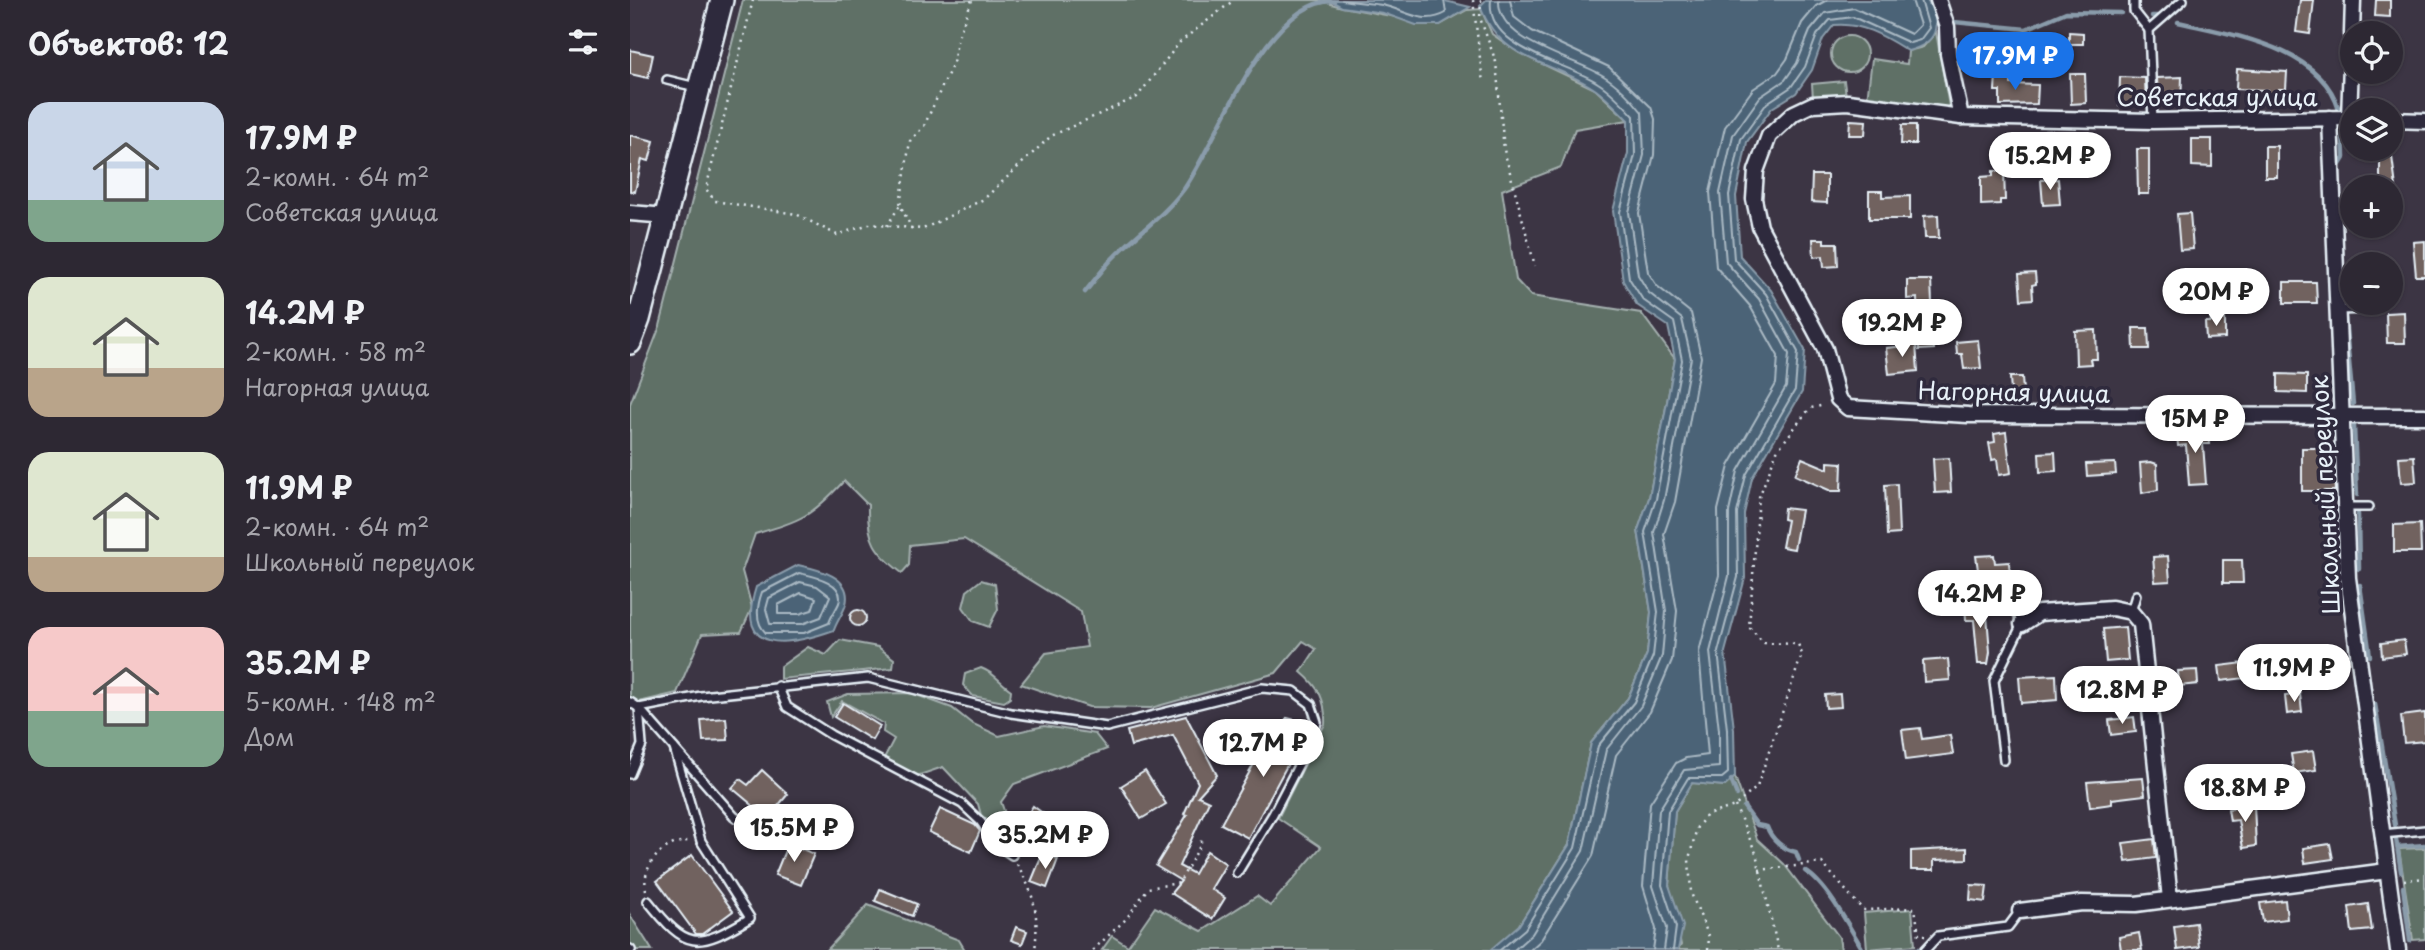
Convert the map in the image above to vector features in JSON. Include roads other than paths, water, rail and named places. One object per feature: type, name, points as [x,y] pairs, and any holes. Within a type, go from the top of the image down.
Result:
[{"type":"main road","points":[[630,343],[667,216],[722,0]]},
{"type":"street","points":[[1938,0],[1944,13],[1948,54],[1961,117]]},
{"type":"street","points":[[2352,21],[2353,0]]},
{"type":"street","name":"Советская улица","points":[[1760,227],[1754,199],[1756,172],[1769,136],[1794,113],[1813,104],[1848,102],[1961,117],[2153,121],[2340,118]]},
{"type":"street","name":"Школьный переулок","points":[[2330,118],[2344,506],[2350,591],[2398,950]]},
{"type":"street","points":[[2403,122],[2423,124]]},
{"type":"street","points":[[630,213],[667,216]]},
{"type":"street","name":"Нагорная улица","points":[[1760,227],[1825,349],[1838,399],[1848,408],[1969,415],[2425,416]]},
{"type":"street","points":[[2020,618],[2039,613],[2112,608],[2131,612],[2141,624],[2170,899]]},
{"type":"street","points":[[2020,911],[2082,904],[2136,904],[2388,877]]},
{"type":"lane","points":[[2134,0],[2134,11],[2149,30],[2153,121]]},
{"type":"lane","points":[[2149,30],[2183,0]]},
{"type":"lane","points":[[667,80],[700,88]]},
{"type":"lane","points":[[2336,310],[2340,310]]},
{"type":"lane","points":[[2344,506],[2369,507]]},
{"type":"lane","points":[[2131,612],[2136,596]]},
{"type":"lane","points":[[2004,760],[1994,681],[2020,618]]},
{"type":"lane","points":[[639,708],[778,686],[868,678],[1011,713],[1107,727],[1262,688],[1294,691],[1311,704],[1317,722],[1313,737],[1273,814],[1237,873]]},
{"type":"lane","points":[[778,686],[787,707],[831,735],[962,804],[980,821],[998,846],[1012,855]]},
{"type":"lane","points":[[630,702],[639,708],[734,816],[767,841]]},
{"type":"lane","points":[[630,774],[642,745],[639,708]]},
{"type":"lane","points":[[648,901],[670,931],[683,941],[698,944],[713,943],[750,918],[701,841],[674,748]]},
{"type":"lane","points":[[2382,834],[2425,830]]},
{"type":"lane","points":[[1925,950],[1938,936],[2008,927],[2020,911]]},
{"type":"water","points":[[1330,0],[1441,0],[1470,7],[1440,25],[1416,25],[1383,13],[1342,7]]},
{"type":"water","points":[[1486,0],[1927,0],[1935,18],[1936,25],[1931,38],[1918,48],[1908,51],[1864,28],[1834,25],[1823,39],[1812,70],[1796,93],[1772,108],[1747,142],[1736,196],[1740,256],[1771,290],[1805,350],[1802,392],[1752,478],[1744,514],[1745,578],[1725,652],[1734,729],[1735,777],[1725,786],[1692,783],[1675,811],[1669,885],[1683,926],[1678,950],[1490,950],[1519,925],[1569,845],[1591,743],[1628,698],[1647,654],[1651,612],[1638,530],[1649,498],[1675,359],[1668,326],[1637,305],[1623,281],[1613,211],[1628,153],[1628,120],[1596,90],[1530,58],[1501,40],[1489,25],[1480,6]]},
{"type":"water","points":[[798,565],[832,576],[844,587],[847,594],[846,604],[834,630],[784,642],[759,635],[753,625],[751,609],[756,587]]},
{"type":"waterway","points":[[1085,292],[1112,259],[1168,208],[1184,189],[1265,47],[1286,23],[1309,7],[1334,1]]},
{"type":"waterway","points":[[1954,22],[2026,29],[2066,12],[2121,13]]},
{"type":"waterway","points":[[2152,16],[2157,16]]},
{"type":"waterway","points":[[2178,22],[2248,39],[2295,58],[2314,72],[2329,89],[2339,110]]},
{"type":"waterway","points":[[2337,169],[2342,161]]},
{"type":"waterway","points":[[2345,318],[2353,404]]},
{"type":"waterway","points":[[2354,426],[2357,495]]},
{"type":"waterway","points":[[2358,514],[2359,569]]},
{"type":"waterway","points":[[2360,585],[2370,656]]},
{"type":"waterway","points":[[2375,704],[2395,825]]},
{"type":"waterway","points":[[1731,780],[1737,795]]},
{"type":"waterway","points":[[1744,807],[1757,825],[1767,827],[1778,843],[1796,852],[1799,860]]},
{"type":"waterway","points":[[2396,839],[2401,872]]},
{"type":"waterway","points":[[2397,847],[2425,845]]},
{"type":"waterway","points":[[1805,871],[1830,896],[1863,950]]},
{"type":"waterway","points":[[2403,887],[2410,941]]},
{"type":"waterway","points":[[1902,950],[1919,949]]}]
